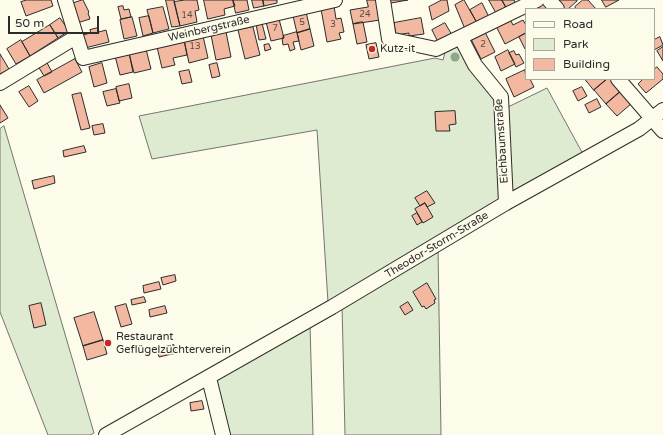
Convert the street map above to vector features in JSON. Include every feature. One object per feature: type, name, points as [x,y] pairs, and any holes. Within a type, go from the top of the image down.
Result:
[{"type":"street","points":[[0,83],[76,36],[65,0]]},
{"type":"street","name":"Weinbergstraße","points":[[76,36],[83,58],[335,0]]},
{"type":"street","points":[[383,0],[389,39],[436,49],[537,0]]},
{"type":"street","points":[[549,0],[556,8]]},
{"type":"street","name":"Eichbaumstraße","points":[[461,38],[475,66],[501,97],[506,203]]},
{"type":"street","points":[[619,80],[657,114],[663,131]]},
{"type":"street","name":"Theodor-Storm-Straße","points":[[106,435],[209,378],[390,273],[506,203],[639,129],[657,114]]},
{"type":"street","points":[[209,378],[223,435]]},
{"type":"green space","points":[[460,46],[474,75],[508,107],[547,88],[584,156],[328,302],[317,130],[152,159],[139,116],[435,58],[443,60],[446,48]]},
{"type":"green space","points":[[4,126],[94,433],[90,435],[48,435],[0,312],[0,129]]},
{"type":"green space","points":[[438,248],[441,435],[345,435],[342,304]]},
{"type":"green space","points":[[310,324],[313,435],[226,435],[214,382],[217,376]]},
{"type":"building","points":[[27,0],[51,0],[53,6],[26,16],[21,2]]},
{"type":"building","points":[[83,0],[89,12],[90,19],[77,23],[71,4]]},
{"type":"building","points":[[166,0],[174,0],[180,26],[172,27]]},
{"type":"building","points":[[197,0],[199,10],[195,11],[197,22],[180,26],[174,2]]},
{"type":"building","points":[[204,0],[233,0],[235,6],[224,9],[225,15],[208,19]]},
{"type":"building","points":[[233,0],[247,0],[249,10],[236,13]]},
{"type":"building","points":[[252,0],[263,0],[264,6],[254,8]]},
{"type":"building","points":[[263,0],[277,0],[277,3],[264,6]]},
{"type":"building","points":[[367,0],[377,0],[380,20],[353,24],[350,10],[368,7]]},
{"type":"building","points":[[390,0],[408,0],[391,3]]},
{"type":"building","points":[[442,0],[447,0],[449,11],[432,20],[429,7]]},
{"type":"building","points":[[464,0],[477,23],[465,29],[455,5]]},
{"type":"building","points":[[489,0],[502,0],[507,9],[497,14]]},
{"type":"building","points":[[502,0],[514,0],[516,4],[507,9]]},
{"type":"building","points":[[556,0],[577,0],[569,8],[563,8]]},
{"type":"building","points":[[583,0],[588,0],[595,8],[576,8]]},
{"type":"building","points":[[602,0],[619,0],[606,7]]},
{"type":"building","points":[[544,2],[549,8],[533,8]]},
{"type":"building","points":[[482,3],[489,17],[477,23],[470,10]]},
{"type":"building","points":[[123,6],[124,10],[129,9],[131,17],[121,19],[118,7]]},
{"type":"building","points":[[334,6],[336,19],[341,18],[344,32],[339,33],[341,39],[327,42],[321,9]]},
{"type":"building","points":[[163,7],[169,29],[153,33],[147,10]]},
{"type":"building","points":[[306,12],[310,29],[297,33],[293,16]]},
{"type":"building","points":[[149,16],[153,33],[143,36],[139,18]]},
{"type":"building","points":[[132,17],[137,36],[124,39],[120,20]]},
{"type":"building","points":[[60,18],[69,31],[58,38],[50,25]]},
{"type":"building","points":[[421,18],[424,34],[409,36],[409,33],[396,35],[394,23]]},
{"type":"building","points":[[279,19],[284,38],[271,41],[266,22]]},
{"type":"building","points":[[510,19],[513,25],[523,20],[525,23],[525,34],[505,44],[496,26]]},
{"type":"building","points":[[363,22],[367,42],[357,44],[353,24]]},
{"type":"building","points":[[262,23],[266,39],[259,40],[256,24]]},
{"type":"building","points":[[445,23],[452,35],[438,42],[432,30]]},
{"type":"building","points":[[50,25],[58,38],[30,56],[22,42]]},
{"type":"building","points":[[253,27],[260,55],[245,59],[238,30]]},
{"type":"building","points":[[98,28],[99,32],[106,30],[109,42],[85,48],[82,35],[91,33],[90,30]]},
{"type":"building","points":[[310,29],[314,46],[301,50],[297,33]]},
{"type":"building","points":[[226,32],[231,57],[216,60],[211,35]]},
{"type":"building","points":[[297,32],[299,41],[293,42],[295,49],[290,51],[288,44],[283,45],[282,38],[284,38],[283,36]]},
{"type":"building","points":[[485,32],[495,52],[481,59],[471,39]]},
{"type":"building","points":[[525,34],[525,49],[519,37]]},
{"type":"building","points":[[203,36],[208,58],[189,63],[184,40]]},
{"type":"building","points":[[660,37],[663,45],[655,49],[655,40]]},
{"type":"building","points":[[21,40],[30,56],[16,64],[7,49]]},
{"type":"building","points":[[184,40],[187,55],[173,58],[175,65],[162,68],[157,47]]},
{"type":"building","points":[[376,43],[379,57],[369,59],[366,45]]},
{"type":"building","points":[[269,44],[271,49],[265,51],[264,45]]},
{"type":"building","points":[[663,47],[663,61],[657,51]]},
{"type":"building","points":[[146,49],[151,69],[134,73],[129,53]]},
{"type":"building","points":[[508,50],[515,64],[501,71],[495,57]]},
{"type":"building","points":[[514,51],[516,55],[519,54],[524,63],[516,67],[509,53]]},
{"type":"building","points":[[129,53],[133,72],[120,75],[115,56]]},
{"type":"building","points":[[0,54],[9,69],[0,74]]},
{"type":"building","points":[[75,59],[82,72],[44,93],[37,80]]},
{"type":"building","points":[[46,61],[52,72],[44,76],[38,66]]},
{"type":"building","points":[[102,63],[107,83],[94,87],[89,67]]},
{"type":"building","points":[[217,63],[220,76],[212,78],[209,65]]},
{"type":"building","points":[[657,67],[663,74],[663,79],[646,93],[638,84],[642,80],[655,80],[655,69]]},
{"type":"building","points":[[189,70],[192,82],[182,84],[179,72]]},
{"type":"building","points":[[525,70],[525,80],[530,80],[534,87],[514,97],[506,79]]},
{"type":"building","points":[[586,80],[606,80],[594,90]]},
{"type":"building","points":[[606,80],[612,80],[621,91],[606,104],[594,90]]},
{"type":"building","points":[[129,84],[132,98],[119,101],[116,87]]},
{"type":"building","points":[[29,86],[38,101],[29,107],[19,92]]},
{"type":"building","points":[[582,87],[587,96],[578,101],[573,91]]},
{"type":"building","points":[[116,89],[120,103],[107,106],[103,92]]},
{"type":"building","points":[[621,91],[632,103],[617,116],[606,104]]},
{"type":"building","points":[[81,93],[90,128],[81,130],[72,95]]},
{"type":"building","points":[[597,99],[601,107],[589,113],[585,105]]},
{"type":"building","points":[[0,105],[8,118],[0,123]]},
{"type":"building","points":[[455,111],[456,124],[449,125],[450,131],[436,131],[435,112]]},
{"type":"building","points":[[103,124],[105,133],[94,135],[92,126]]},
{"type":"building","points":[[84,146],[86,152],[64,157],[63,151]]},
{"type":"building","points":[[54,176],[55,183],[34,189],[32,181]]},
{"type":"building","points":[[427,191],[435,203],[427,207],[425,203],[420,206],[415,198]]},
{"type":"building","points":[[425,203],[433,217],[423,223],[415,209]]},
{"type":"building","points":[[417,213],[422,222],[417,225],[412,216]]},
{"type":"building","points":[[175,275],[176,281],[163,285],[161,278]]},
{"type":"building","points":[[159,282],[161,289],[144,293],[143,286]]},
{"type":"building","points":[[427,283],[436,299],[434,300],[435,303],[426,309],[424,306],[422,307],[413,292]]},
{"type":"building","points":[[144,297],[146,302],[132,305],[131,300]]},
{"type":"building","points":[[408,302],[413,310],[405,315],[400,307]]},
{"type":"building","points":[[41,303],[46,325],[34,328],[29,306]]},
{"type":"building","points":[[126,304],[132,324],[121,327],[115,307]]},
{"type":"building","points":[[165,306],[167,313],[150,317],[149,310]]},
{"type":"building","points":[[94,312],[103,340],[83,346],[74,318]]},
{"type":"building","points":[[103,340],[107,354],[87,360],[83,346]]},
{"type":"building","points":[[174,345],[176,353],[159,357],[157,349]]},
{"type":"building","points":[[202,401],[204,409],[191,411],[190,403]]},
{"type":"place","name":"Kutz-it","points":[[372,49]]},
{"type":"place","name":"Restaurant Geflügelzüchterverein","points":[[108,343]]}]
